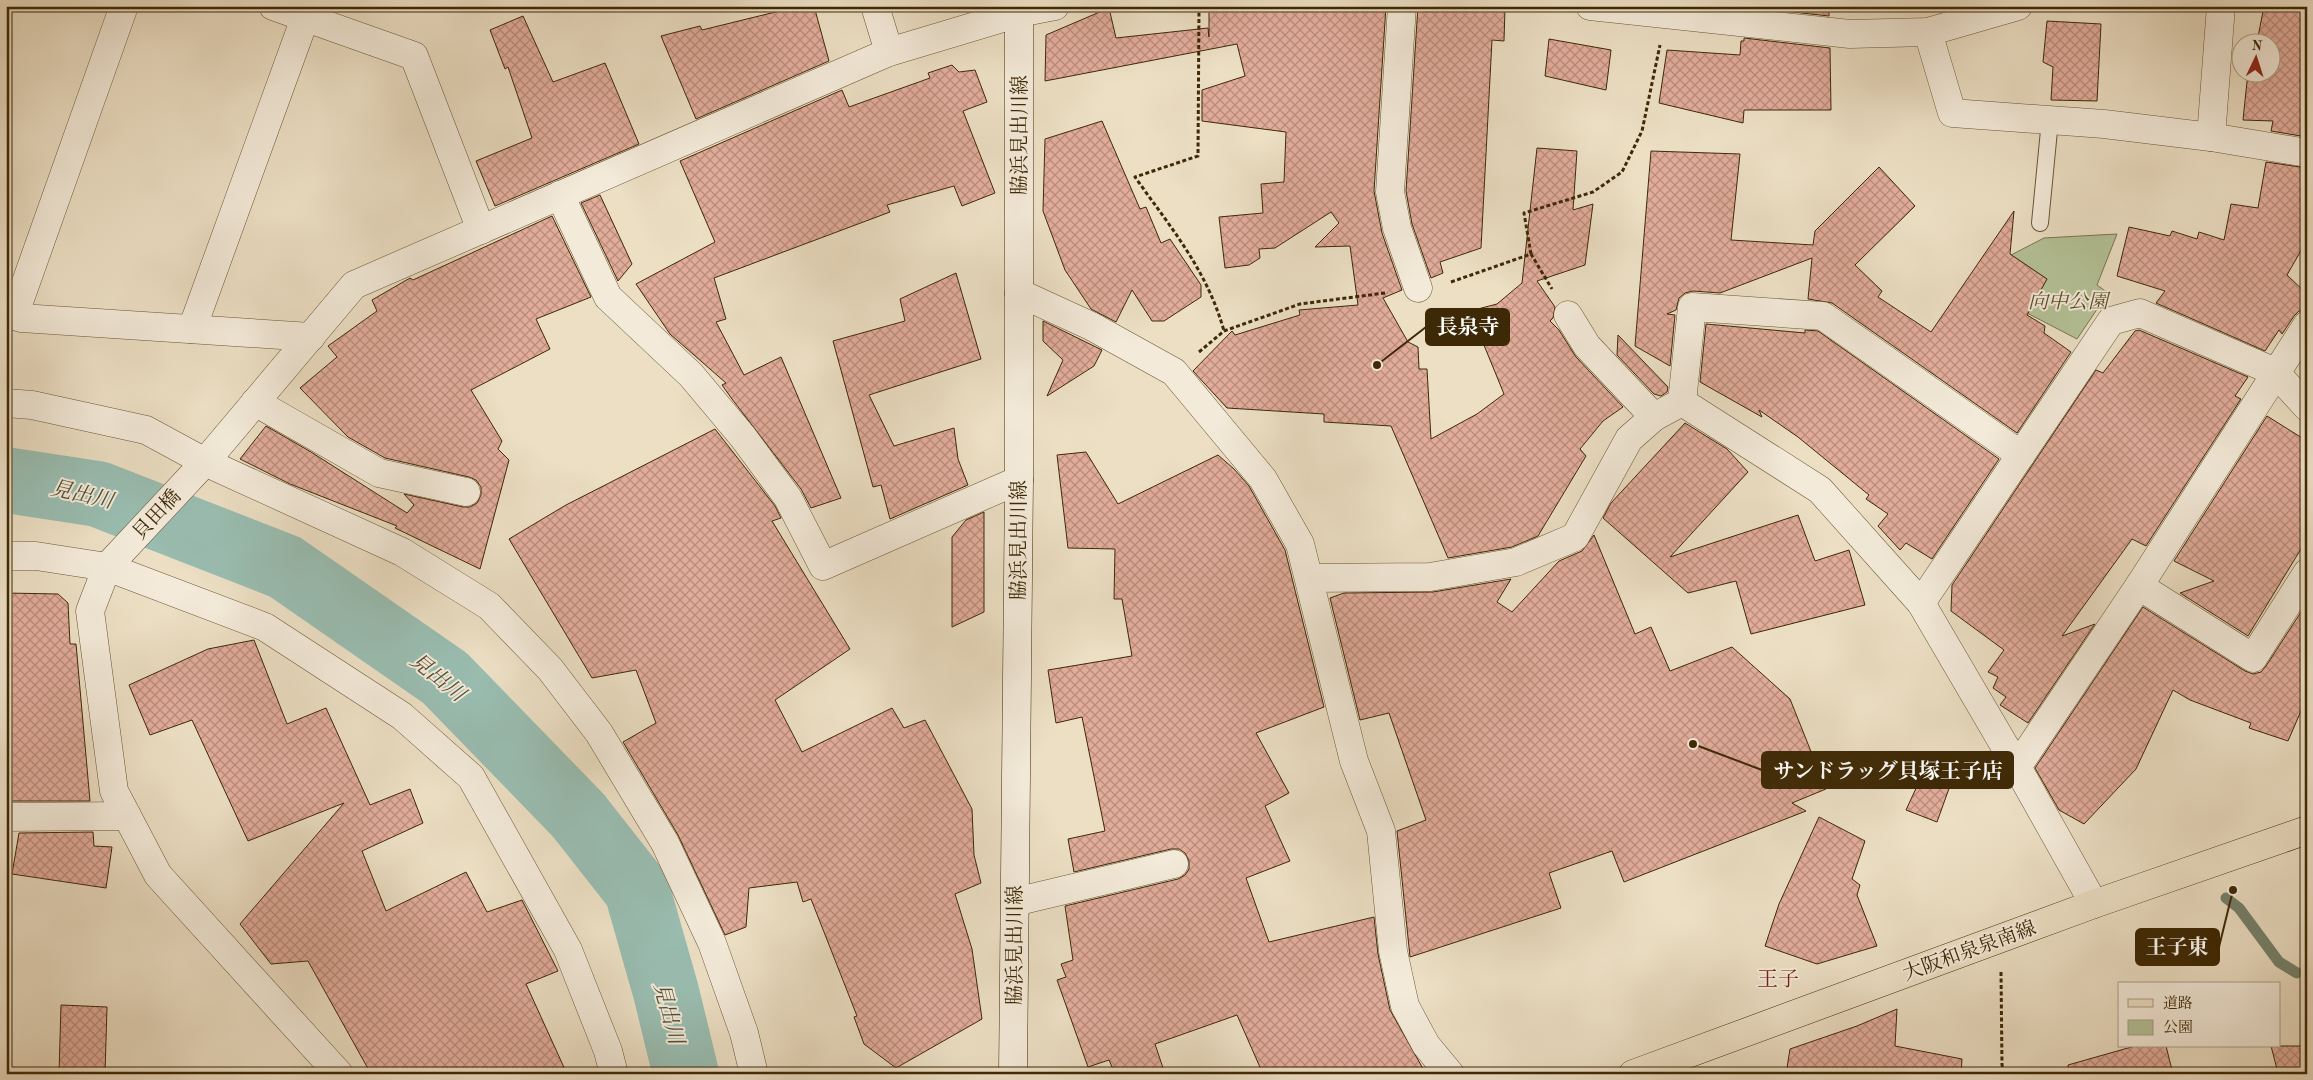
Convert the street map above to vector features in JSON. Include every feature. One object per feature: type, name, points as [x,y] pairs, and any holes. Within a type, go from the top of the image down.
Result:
[{"type":"main road","name":"大阪和泉泉南線","points":[[1633,1074],[2000,938],[2307,830]]},
{"type":"street","points":[[124,6],[10,314],[311,337]]},
{"type":"street","points":[[273,6],[414,56],[481,230]]},
{"type":"street","points":[[875,6],[889,52]]},
{"type":"street","name":"貝田橋","points":[[107,567],[204,462],[354,285],[889,52],[1019,10],[1055,6]]},
{"type":"street","points":[[1402,6],[1390,192],[1397,228],[1418,288]]},
{"type":"street","points":[[1590,6],[1850,34],[1928,32],[2018,6]]},
{"type":"street","points":[[2211,137],[2221,6]]},
{"type":"street","name":"脇浜見出川線","points":[[1013,1074],[1018,480],[1019,10]]},
{"type":"street","points":[[192,329],[305,18]]},
{"type":"street","points":[[1928,32],[1952,113],[2050,120],[2211,137],[2307,153]]},
{"type":"street","points":[[560,195],[608,297],[691,375],[743,436],[788,498],[823,566],[1018,480]]},
{"type":"street","points":[[1019,293],[1091,326],[1174,372],[1263,479],[1300,544],[1354,761],[1381,831],[1393,951],[1406,1006],[1426,1045],[1450,1074]]},
{"type":"street","points":[[1682,402],[1692,308],[1823,316],[2021,455]]},
{"type":"street","points":[[1921,603],[2111,321],[2140,313],[2275,372],[2307,407]]},
{"type":"street","points":[[1568,315],[1587,346],[1654,417]]},
{"type":"street","points":[[2017,767],[2139,586],[2307,325]]},
{"type":"street","points":[[255,402],[379,473],[466,492]]},
{"type":"street","points":[[1310,578],[1430,577],[1516,562],[1574,537],[1629,439],[1654,417],[1682,402]]},
{"type":"street","points":[[1682,402],[1820,490],[1921,603],[2017,767],[2094,904]]},
{"type":"street","points":[[6,403],[32,405],[146,430],[204,462],[402,552],[489,606],[550,669],[599,733],[665,843],[712,943],[744,1033],[754,1074]]},
{"type":"street","points":[[6,554],[36,556],[107,567],[265,627],[402,716],[470,777],[568,950],[608,1051],[614,1074]]},
{"type":"street","points":[[107,567],[90,611],[114,791],[158,876],[339,1074]]},
{"type":"street","points":[[2139,586],[2253,658],[2307,573]]},
{"type":"street","points":[[6,817],[127,816]]},
{"type":"street","points":[[1015,902],[1174,864]]},
{"type":"lane","points":[[2040,223],[2050,120]]},
{"type":"path","points":[[1199,6],[1198,156],[1135,177],[1196,262],[1217,306],[1224,331]]},
{"type":"path","points":[[1568,315],[1531,254],[1524,213],[1593,192],[1622,172],[1642,131],[1666,15]]},
{"type":"path","points":[[1174,372],[1224,331],[1300,304],[1439,286],[1531,254]]},
{"type":"path","points":[[2000,938],[2002,1065],[2004,1074]]},
{"type":"green space","name":"向中公園","points":[[2117,234],[2097,285],[2108,293],[2077,339],[2027,313],[2047,279],[2011,255],[2044,238]]},
{"type":"building","points":[[800,6],[814,6],[829,61],[696,119],[661,36],[700,26],[702,30]]},
{"type":"building","points":[[1209,6],[1386,6],[1374,191],[1382,233],[1402,290],[1383,298],[1408,342],[1418,347],[1419,369],[1427,369],[1431,439],[1477,414],[1504,394],[1470,311],[1497,304],[1522,283],[1537,148],[1577,151],[1573,210],[1593,204],[1585,265],[1537,281],[1555,307],[1553,318],[1550,321],[1559,330],[1576,357],[1623,407],[1603,421],[1580,449],[1586,456],[1538,536],[1512,547],[1448,558],[1391,426],[1324,422],[1324,414],[1227,408],[1193,371],[1232,331],[1235,335],[1300,315],[1299,310],[1358,305],[1350,246],[1315,247],[1339,223],[1331,212],[1275,248],[1259,249],[1260,258],[1249,265],[1225,268],[1219,217],[1263,213],[1261,184],[1284,182],[1286,132],[1202,121],[1202,90],[1245,76],[1237,44],[1045,81],[1046,35],[1109,8],[1116,38],[1208,28],[1209,37]]},
{"type":"building","points":[[1418,6],[1505,8],[1504,41],[1492,40],[1481,248],[1440,262],[1443,273],[1431,278],[1412,224],[1406,191]]},
{"type":"building","points":[[1829,6],[1829,16],[1748,7]]},
{"type":"building","points":[[2264,6],[2307,6],[2307,137],[2271,131],[2273,121],[2243,120],[2247,82],[2280,82],[2280,32],[2259,32]]},
{"type":"building","points":[[523,16],[553,82],[605,63],[639,144],[495,206],[476,161],[532,138],[508,67],[505,69],[490,30]]},
{"type":"building","points":[[2047,21],[2101,24],[2097,101],[2051,100],[2053,67],[2043,62]]},
{"type":"building","points":[[1744,38],[1830,48],[1831,110],[1744,110],[1743,123],[1659,103],[1667,50],[1740,55],[1741,41],[1744,41]]},
{"type":"building","points":[[1549,39],[1611,50],[1606,90],[1545,76]]},
{"type":"building","points":[[952,65],[959,72],[975,70],[987,102],[963,111],[995,193],[962,206],[954,186],[887,205],[890,212],[714,278],[726,319],[716,322],[744,375],[781,357],[841,498],[811,508],[801,489],[722,385],[726,383],[670,334],[636,284],[715,242],[680,161],[842,90],[849,107],[930,78],[928,73]]},
{"type":"building","points":[[1102,121],[1140,209],[1146,207],[1161,243],[1170,239],[1201,285],[1201,297],[1164,321],[1152,321],[1132,290],[1116,322],[1091,309],[1065,270],[1043,211],[1045,139]]},
{"type":"building","points":[[1651,151],[1740,154],[1731,240],[1813,245],[1815,231],[1879,167],[1915,206],[1855,265],[1882,291],[1878,297],[1931,332],[2014,211],[2010,254],[2047,279],[2027,315],[2045,326],[2044,333],[2071,352],[2017,433],[1832,303],[1808,299],[1812,258],[1720,293],[1693,291],[1685,293],[1679,298],[1676,310],[1667,314],[1675,315],[1670,366],[1635,346]]},
{"type":"building","points":[[2266,162],[2307,168],[2307,240],[2287,275],[2307,294],[2307,310],[2299,311],[2282,334],[2279,330],[2265,351],[2156,303],[2165,291],[2117,276],[2129,227],[2170,236],[2172,231],[2197,239],[2199,232],[2224,240],[2231,204],[2258,208]]},
{"type":"building","points":[[600,195],[632,264],[618,281],[581,203]]},
{"type":"building","points":[[552,216],[591,297],[536,319],[550,349],[471,390],[502,441],[498,449],[509,460],[480,569],[395,528],[397,526],[290,484],[240,459],[266,426],[311,452],[407,513],[414,505],[404,494],[463,507],[470,507],[477,503],[481,495],[481,487],[476,480],[385,458],[348,437],[300,388],[337,357],[328,346],[377,311],[372,300],[410,278],[413,280]]},
{"type":"building","points":[[956,273],[981,359],[869,395],[894,446],[954,428],[958,459],[968,485],[890,519],[881,485],[873,487],[833,341],[905,321],[900,299]]},
{"type":"building","points":[[1043,321],[1102,350],[1094,366],[1047,396],[1063,360],[1043,341]]},
{"type":"building","points":[[1706,324],[1805,333],[1805,330],[1818,331],[1999,459],[1932,559],[1906,543],[1900,550],[1878,526],[1888,514],[1866,499],[1869,495],[1798,437],[1759,410],[1762,417],[1700,382]]},
{"type":"building","points":[[2139,330],[2248,377],[2235,396],[2241,399],[2146,546],[2132,539],[2062,636],[2095,624],[2028,723],[2000,705],[2006,697],[1993,688],[1998,677],[1988,672],[2004,650],[1951,611],[1952,585],[2096,370],[2103,373],[2135,331]]},
{"type":"building","points":[[1618,335],[1668,387],[1667,392],[1661,396],[1654,394],[1617,355]]},
{"type":"building","points":[[2267,416],[2307,441],[2307,539],[2248,636],[2180,593],[2214,581],[2174,561]]},
{"type":"building","points":[[1685,423],[1727,449],[1748,472],[1670,557],[1798,515],[1815,561],[1849,550],[1865,605],[1751,634],[1736,581],[1688,593],[1603,518],[1611,503]]},
{"type":"building","points":[[715,429],[775,506],[781,518],[772,521],[850,649],[775,700],[802,752],[892,708],[904,728],[925,720],[972,809],[974,855],[981,883],[955,894],[972,949],[982,1019],[896,1068],[864,1044],[854,1017],[857,1016],[811,899],[803,902],[797,882],[749,888],[746,927],[725,935],[678,835],[623,742],[656,723],[636,670],[592,678],[509,539],[566,505]]},
{"type":"building","points":[[1086,452],[1118,504],[1218,455],[1249,486],[1285,550],[1324,707],[1256,733],[1289,793],[1265,806],[1290,861],[1246,878],[1269,942],[1374,917],[1378,954],[1390,1010],[1426,1074],[1263,1074],[1237,1015],[1155,1044],[1165,1074],[1115,1074],[1109,1060],[1088,1067],[1057,980],[1066,977],[1061,964],[1073,960],[1065,906],[1178,879],[1185,875],[1189,869],[1189,861],[1185,853],[1179,849],[1171,849],[1074,872],[1068,839],[1105,831],[1082,717],[1056,723],[1048,670],[1132,656],[1122,599],[1114,599],[1115,549],[1068,548],[1057,455]]},
{"type":"building","points":[[984,512],[984,612],[952,627],[952,537],[966,520]]},
{"type":"building","points":[[1594,535],[1635,634],[1651,627],[1670,671],[1732,647],[1790,699],[1826,789],[1792,803],[1806,811],[1624,882],[1612,851],[1549,873],[1561,908],[1410,957],[1397,831],[1426,820],[1389,713],[1360,720],[1330,598],[1344,593],[1433,592],[1511,579],[1497,602],[1512,612],[1559,561],[1582,551]]},
{"type":"building","points":[[6,593],[58,594],[68,603],[70,644],[76,644],[90,801],[6,801]]},
{"type":"building","points":[[2143,607],[2245,671],[2253,674],[2261,672],[2266,666],[2301,612],[2307,615],[2307,697],[2288,741],[2249,728],[2251,723],[2190,700],[2173,690],[2136,769],[2084,824],[2059,810],[2035,768]]},
{"type":"building","points":[[254,640],[287,724],[326,708],[370,805],[410,789],[423,823],[362,851],[386,911],[466,872],[487,912],[522,900],[558,971],[526,984],[567,1074],[371,1074],[308,961],[271,964],[240,924],[344,803],[248,841],[192,720],[150,735],[129,685],[208,649]]},
{"type":"building","points":[[1961,755],[1937,822],[1906,810],[1924,771]]},
{"type":"building","points":[[1819,817],[1865,841],[1852,879],[1860,885],[1857,895],[1877,946],[1817,964],[1765,946],[1779,904]]},
{"type":"building","points":[[93,832],[94,846],[112,847],[106,888],[12,874],[19,833]]},
{"type":"building","points":[[61,1005],[107,1007],[105,1074],[59,1074]]},
{"type":"building","points":[[1897,1009],[1895,1046],[1962,1059],[1961,1074],[1786,1074],[1790,1049],[1857,1026]]},
{"type":"building","points":[[2280,1046],[2307,1046],[2307,1074],[2278,1073],[2272,1048],[2280,1048]]},
{"type":"building","points":[[2128,1048],[2166,1048],[2173,1074],[2069,1074],[2068,1065]]},
{"type":"waterway","name":"見出川","points":[[6,480],[98,494],[285,567],[445,678],[578,815],[637,890],[666,992],[686,1074]]},
{"type":"waterway","points":[[2226,898],[2239,908],[2279,962],[2297,973]]},
{"type":"place","name":"長泉寺","points":[[1377,365]]},
{"type":"place","name":"サンドラッグ貝塚王子店","points":[[1693,744]]},
{"type":"place","name":"王子東","points":[[2233,890]]},
{"type":"district","name":"王子","points":[[1778,979]]}]
